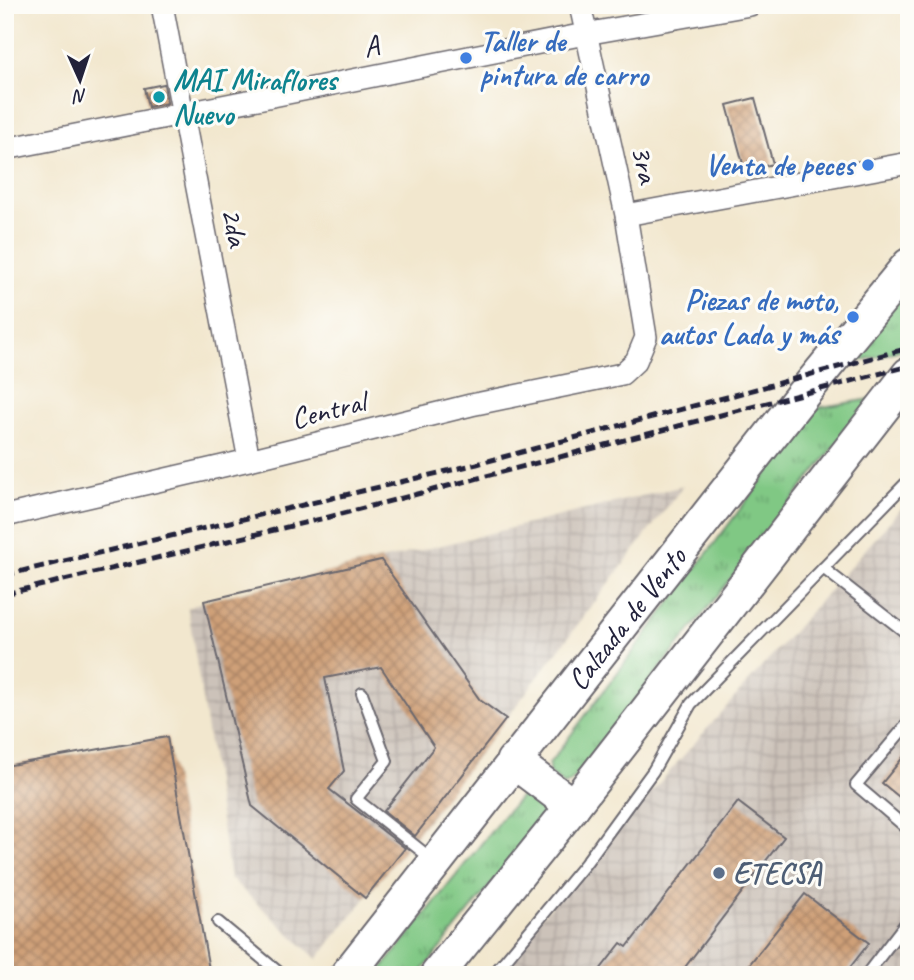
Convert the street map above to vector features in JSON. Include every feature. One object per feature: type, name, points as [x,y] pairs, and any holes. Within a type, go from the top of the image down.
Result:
[{"type":"main road","name":"Calzada de Vento","points":[[347,975],[803,394],[909,265]]},
{"type":"main road","points":[[437,975],[573,806],[909,374]]},
{"type":"main road","points":[[513,761],[573,806]]},
{"type":"street","name":"2da","points":[[162,5],[249,460]]},
{"type":"street","name":"3ra","points":[[579,5],[626,215],[646,337]]},
{"type":"street","name":"A","points":[[5,149],[585,34],[750,5]]},
{"type":"street","points":[[626,215],[909,163]]},
{"type":"street","name":"Central","points":[[5,516],[471,405],[622,374],[636,361],[646,337]]},
{"type":"lane","points":[[493,975],[585,864],[645,781],[691,704],[909,480]]},
{"type":"lane","points":[[823,568],[909,635]]},
{"type":"lane","points":[[362,693],[387,761],[356,799],[435,862]]},
{"type":"lane","points":[[909,722],[856,785],[909,830]]},
{"type":"lane","points":[[866,975],[909,919]]},
{"type":"lane","points":[[218,922],[282,975]]},
{"type":"shaded area","points":[[683,486],[506,719],[317,959],[230,878],[188,608],[204,601]]},
{"type":"shaded area","points":[[909,500],[909,975],[490,975]]},
{"type":"green space","points":[[909,265],[909,348],[822,371]]},
{"type":"green space","points":[[872,399],[571,782],[564,785],[549,773],[549,764],[816,408]]},
{"type":"green space","points":[[532,792],[544,804],[542,820],[419,975],[377,975],[505,814],[523,794]]},
{"type":"building","name":"MAI Miraflores Nuevo","points":[[164,84],[167,103],[148,107],[144,88]]},
{"type":"building","points":[[755,98],[773,164],[745,171],[727,105]]},
{"type":"building","points":[[381,560],[480,700],[506,719],[415,836],[384,811],[434,747],[381,667],[325,678],[344,771],[329,789],[405,848],[365,898],[252,806],[204,601]]},
{"type":"building","points":[[167,737],[210,975],[5,975],[5,766]]},
{"type":"building","points":[[909,750],[909,805],[882,783]]},
{"type":"building","points":[[738,802],[784,837],[679,975],[596,975],[621,943],[627,947]]},
{"type":"building","points":[[805,894],[869,943],[844,975],[741,975]]},
{"type":"railway","points":[[5,575],[477,464],[909,348]]},
{"type":"railway","points":[[5,594],[329,517],[909,366]]},
{"type":"place","name":"Taller de pintura de carro","points":[[466,58]]},
{"type":"place","name":"MAI Miraflores Nuevo","points":[[159,97]]},
{"type":"place","name":"Venta de peces","points":[[868,165]]},
{"type":"place","name":"Piezas de moto, autos Lada y más","points":[[853,317]]},
{"type":"place","name":"ETECSA","points":[[719,873]]}]
